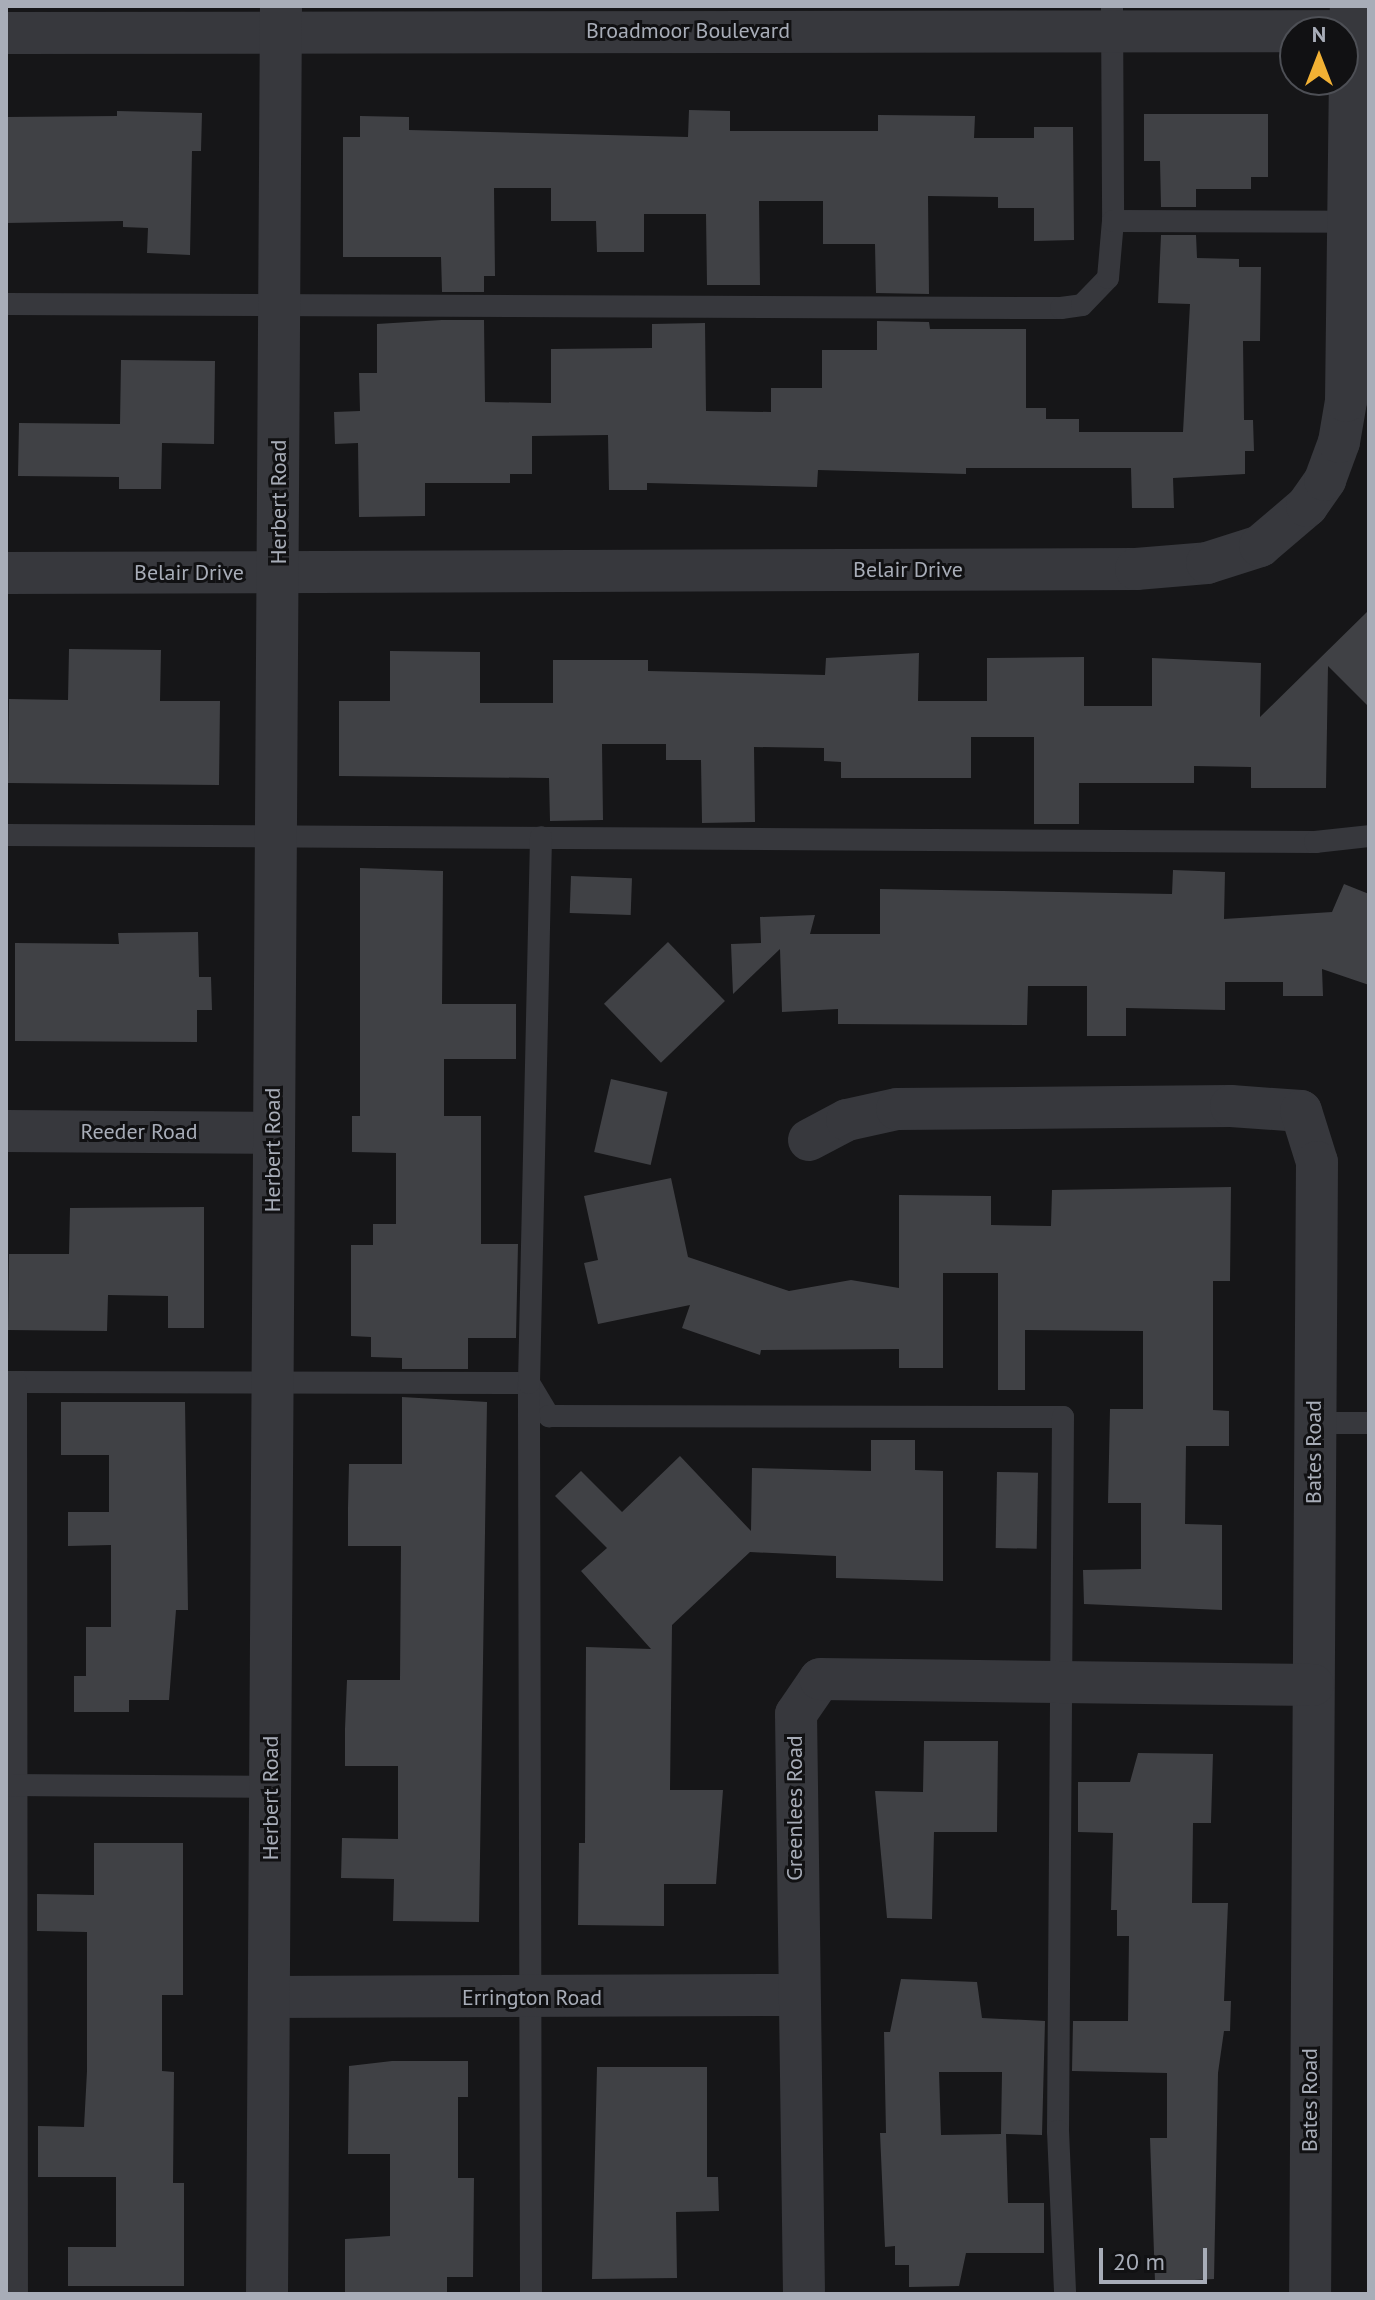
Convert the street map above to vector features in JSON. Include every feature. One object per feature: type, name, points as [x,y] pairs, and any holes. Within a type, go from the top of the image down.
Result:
[{"type":"street","name":"Broadmoor Boulevard","points":[[6,33],[281,20],[1112,17],[1279,20]]},
{"type":"street","name":"Herbert Road","points":[[267,2294],[281,20]]},
{"type":"street","name":"Belair Drive","points":[[6,573],[1136,569],[1231,556],[1285,529],[1307,506],[1325,480],[1339,442],[1346,401],[1358,222],[1357,96]]},
{"type":"street","name":"Bates Road","points":[[809,1140],[847,1120],[897,1109],[1231,1106],[1301,1111],[1317,1162],[1310,2294]]},
{"type":"street","name":"Reeder Road","points":[[6,1131],[273,1133]]},
{"type":"street","name":"Greenlees Road","points":[[804,2294],[795,1995],[796,1714],[820,1679],[1313,1685]]},
{"type":"street","name":"Errington Road","points":[[269,1997],[795,1995]]},
{"type":"lane","points":[[6,304],[1061,308],[1082,305],[1108,278],[1113,221],[1112,17]]},
{"type":"lane","points":[[1113,221],[1358,222]]},
{"type":"lane","points":[[6,835],[1346,842],[1369,836]]},
{"type":"lane","points":[[531,2294],[529,1383],[541,837]]},
{"type":"lane","points":[[17,2294],[11,1382],[272,1386],[529,1383]]},
{"type":"lane","points":[[529,1383],[549,1416],[1063,1417],[1058,2131],[1065,2294]]},
{"type":"lane","points":[[1314,1423],[1369,1423]]},
{"type":"lane","points":[[13,1785],[271,1787]]},
{"type":"building","points":[[689,110],[730,111],[730,131],[878,131],[878,115],[975,116],[974,138],[1034,138],[1034,127],[1073,127],[1074,240],[1034,241],[1034,208],[998,208],[998,197],[928,196],[929,294],[876,293],[875,244],[823,244],[823,201],[759,201],[760,285],[707,285],[706,214],[644,214],[644,252],[597,252],[596,221],[551,221],[551,188],[494,188],[495,276],[484,276],[484,292],[442,292],[441,257],[343,257],[343,137],[360,137],[360,116],[409,117],[409,130],[688,137]]},
{"type":"building","points":[[117,111],[202,113],[201,151],[192,151],[190,255],[147,253],[148,228],[123,227],[123,221],[6,223],[6,117],[117,116]]},
{"type":"building","points":[[1144,114],[1268,114],[1268,177],[1251,177],[1251,189],[1196,189],[1196,207],[1161,207],[1160,161],[1144,161]]},
{"type":"building","points":[[1161,235],[1196,235],[1197,258],[1239,259],[1239,267],[1261,267],[1260,341],[1243,341],[1244,420],[1253,420],[1254,451],[1245,451],[1245,474],[1173,478],[1174,508],[1132,508],[1131,468],[966,468],[966,474],[818,470],[817,487],[647,483],[647,490],[609,490],[608,435],[532,436],[532,474],[510,474],[510,483],[425,483],[425,516],[359,517],[358,443],[335,444],[334,412],[360,411],[359,373],[377,373],[377,324],[442,320],[484,320],[485,402],[551,403],[551,349],[652,348],[652,324],[705,323],[706,411],[771,412],[771,388],[822,388],[822,350],[877,350],[877,321],[929,322],[930,329],[1026,329],[1026,408],[1046,408],[1046,419],[1079,419],[1079,432],[1183,432],[1190,304],[1158,303]]},
{"type":"building","points":[[121,360],[215,361],[214,444],[162,443],[161,489],[119,489],[119,477],[18,476],[19,423],[120,424]]},
{"type":"building","points":[[1369,610],[1369,707],[1328,666],[1326,788],[1251,788],[1251,767],[1194,766],[1194,783],[1079,783],[1079,824],[1034,824],[1034,737],[971,737],[971,778],[841,778],[841,762],[824,761],[824,748],[754,747],[755,822],[702,823],[701,760],[666,760],[666,744],[602,744],[603,820],[550,821],[549,778],[339,776],[339,701],[390,701],[390,651],[480,652],[480,703],[553,703],[553,660],[648,660],[648,671],[825,675],[826,658],[919,653],[918,701],[987,701],[987,658],[1084,657],[1084,706],[1152,706],[1152,658],[1261,663],[1260,717]]},
{"type":"building","points":[[69,649],[161,650],[160,701],[220,701],[219,785],[8,783],[9,699],[68,700]]},
{"type":"building","points":[[360,868],[443,871],[442,1004],[516,1004],[516,1059],[444,1059],[444,1116],[481,1116],[481,1244],[518,1244],[516,1338],[468,1338],[468,1369],[402,1369],[402,1358],[371,1357],[371,1337],[351,1336],[351,1245],[373,1245],[373,1224],[396,1224],[396,1153],[352,1152],[352,1116],[360,1116]]},
{"type":"building","points":[[1173,870],[1225,872],[1224,919],[1332,912],[1344,884],[1369,894],[1369,985],[1322,969],[1323,996],[1283,996],[1283,982],[1225,982],[1225,1010],[1126,1008],[1126,1036],[1087,1036],[1087,986],[1028,986],[1027,1025],[838,1024],[838,1009],[782,1012],[780,949],[733,994],[731,944],[761,943],[760,917],[815,915],[810,934],[880,934],[880,889],[1172,894]]},
{"type":"building","points":[[571,876],[632,878],[631,915],[570,913]]},
{"type":"building","points":[[198,932],[199,977],[211,977],[212,1010],[197,1010],[197,1042],[15,1041],[15,943],[119,944],[118,933]]},
{"type":"building","points":[[668,942],[725,1001],[661,1063],[604,1004]]},
{"type":"building","points":[[611,1079],[668,1092],[651,1165],[594,1152]]},
{"type":"building","points":[[671,1178],[688,1257],[789,1291],[851,1280],[899,1288],[899,1195],[991,1196],[991,1225],[1051,1226],[1052,1190],[1231,1187],[1230,1281],[1213,1281],[1213,1410],[1229,1411],[1229,1446],[1186,1446],[1185,1524],[1222,1525],[1222,1610],[1084,1604],[1083,1570],[1141,1569],[1141,1503],[1108,1503],[1110,1409],[1143,1409],[1143,1331],[1025,1330],[1025,1390],[998,1390],[998,1273],[943,1273],[943,1368],[899,1368],[899,1349],[761,1350],[760,1355],[682,1328],[690,1305],[598,1324],[584,1263],[598,1260],[584,1196]]},
{"type":"building","points":[[204,1207],[204,1328],[168,1328],[168,1296],[108,1295],[107,1331],[8,1330],[9,1254],[69,1254],[70,1208]]},
{"type":"building","points":[[402,1397],[487,1402],[479,1922],[393,1921],[394,1879],[341,1878],[342,1838],[398,1839],[398,1766],[345,1766],[345,1729],[347,1680],[400,1680],[401,1546],[348,1546],[348,1508],[349,1464],[402,1464]]},
{"type":"building","points":[[61,1402],[185,1402],[188,1610],[176,1610],[169,1700],[129,1700],[129,1712],[74,1712],[74,1676],[86,1676],[86,1627],[111,1627],[111,1545],[68,1546],[68,1512],[109,1512],[109,1455],[61,1455]]},
{"type":"building","points":[[871,1440],[915,1440],[915,1470],[943,1471],[943,1581],[836,1578],[836,1556],[750,1552],[672,1625],[670,1790],[723,1790],[716,1884],[664,1884],[664,1926],[578,1925],[579,1843],[585,1843],[586,1647],[651,1649],[581,1571],[607,1548],[555,1496],[581,1471],[622,1512],[680,1456],[751,1531],[752,1468],[871,1471]]},
{"type":"building","points":[[997,1472],[1038,1473],[1037,1549],[996,1548]]},
{"type":"building","points":[[924,1741],[998,1741],[997,1832],[934,1832],[932,1919],[887,1918],[875,1791],[923,1792]]},
{"type":"building","points":[[1138,1753],[1213,1754],[1211,1823],[1193,1823],[1192,1903],[1228,1903],[1224,2001],[1231,2001],[1230,2031],[1224,2031],[1218,2073],[1214,2279],[1155,2282],[1150,2138],[1167,2138],[1167,2073],[1072,2071],[1073,2021],[1128,2021],[1129,1936],[1117,1936],[1117,1910],[1111,1910],[1113,1833],[1078,1832],[1078,1782],[1130,1782]]},
{"type":"building","points":[[94,1843],[183,1843],[183,1995],[162,1995],[162,2071],[174,2072],[173,2183],[184,2183],[184,2286],[68,2286],[68,2247],[116,2247],[116,2177],[38,2177],[38,2126],[84,2127],[87,1932],[37,1931],[37,1894],[94,1895]]},
{"type":"building","points":[[901,1979],[977,1982],[982,2018],[1045,2021],[1042,2135],[1006,2134],[1008,2203],[1044,2203],[1044,2253],[966,2253],[959,2286],[909,2287],[909,2265],[895,2265],[895,2246],[885,2247],[880,2133],[886,2133],[884,2032],[890,2032]],"holes":[[[939,2072],[1002,2072],[1001,2134],[941,2135]]]},
{"type":"building","points":[[392,2061],[468,2061],[468,2097],[458,2097],[458,2178],[474,2178],[473,2277],[447,2277],[447,2294],[345,2294],[345,2239],[390,2236],[390,2154],[348,2154],[349,2066]]},
{"type":"building","points":[[597,2067],[707,2067],[707,2177],[718,2177],[719,2211],[676,2212],[677,2278],[592,2279]]}]
